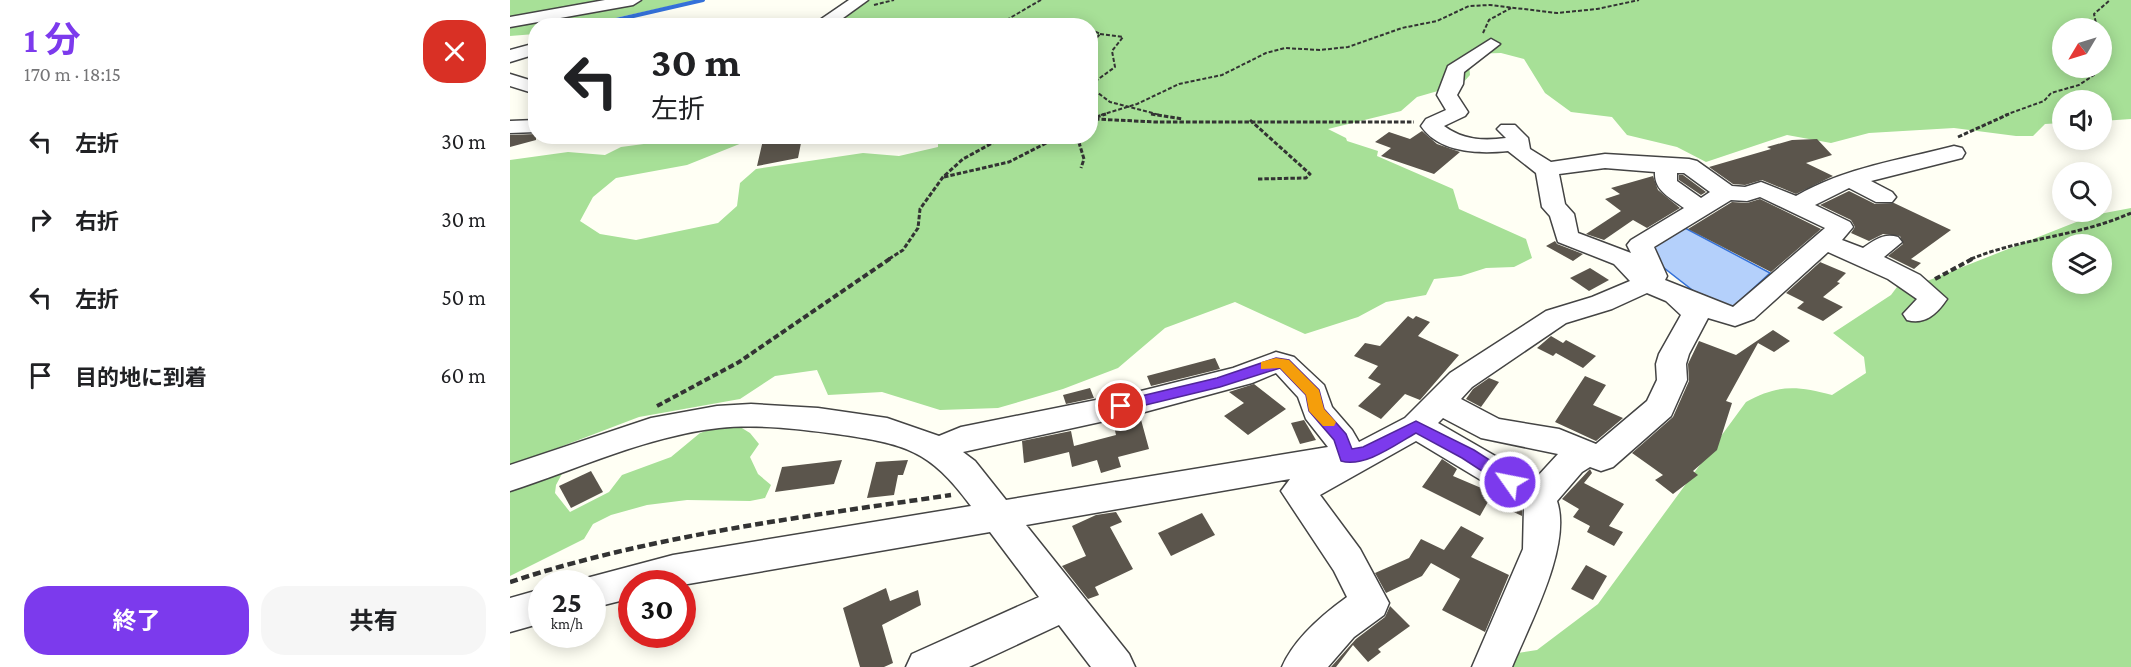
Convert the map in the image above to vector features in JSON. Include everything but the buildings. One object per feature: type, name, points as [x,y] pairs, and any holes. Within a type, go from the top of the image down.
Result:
[{"type":"street","points":[[532,18],[633,0]]},
{"type":"street","points":[[832,18],[860,0]]},
{"type":"street","points":[[810,18],[823,1]]},
{"type":"street","points":[[510,22],[528,19]]},
{"type":"street","points":[[1491,44],[1455,70],[1453,84],[1447,95],[1458,112],[1431,126],[1473,147],[1484,148],[1514,136],[1519,151],[1547,170],[1554,207],[1562,214],[1567,237],[1623,259],[1647,283],[1735,317],[1743,313],[1832,234]]},
{"type":"street","points":[[510,56],[528,50]]},
{"type":"street","points":[[510,80],[528,86]]},
{"type":"street","points":[[510,127],[528,126]]},
{"type":"street","points":[[1797,205],[1822,189],[1880,169],[1928,161],[1954,153]]},
{"type":"street","points":[[1547,170],[1577,164],[1612,161],[1666,168],[1689,166],[1726,193],[1747,194],[1761,189],[1797,205],[1866,258],[1912,282],[1933,299],[1917,314]]},
{"type":"street","points":[[1666,168],[1666,183],[1701,209]]},
{"type":"street","points":[[1850,179],[1884,197]]},
{"type":"street","points":[[1302,667],[1340,625],[1370,603],[1347,561],[1298,491],[1357,454],[1416,426],[1461,380],[1556,317],[1602,303],[1647,283],[1654,276],[1640,245],[1726,193]]},
{"type":"street","points":[[1866,258],[1889,242]]},
{"type":"street","points":[[1440,402],[1492,430],[1559,441],[1601,458],[1660,408],[1672,380],[1671,364],[1674,354],[1696,314],[1676,295]]},
{"type":"street","points":[[939,450],[961,439],[1153,399],[1231,379],[1276,362],[1284,364],[1313,393],[1317,411],[1357,454]]},
{"type":"street","points":[[510,478],[651,430],[706,419],[740,416],[818,420],[887,430],[922,440],[939,450],[963,470],[1115,667]]},
{"type":"street","points":[[1416,426],[1468,454],[1525,490]]},
{"type":"street","points":[[1492,667],[1541,549],[1543,511],[1525,490],[1513,470],[1510,433]]},
{"type":"street","points":[[606,588],[673,571],[987,502],[1241,477],[1357,454]]},
{"type":"street","points":[[1525,490],[1587,454]]},
{"type":"street","points":[[926,667],[1067,603]]},
{"type":"street","points":[[510,615],[528,610]]},
{"type":"path","points":[[1010,18],[1041,0]]},
{"type":"path","points":[[1098,117],[1126,108],[1179,84],[1231,72],[1266,53],[1285,48],[1320,50],[1348,47],[1402,28],[1437,21],[1469,6],[1490,5],[1557,13],[1597,9],[1639,0]]},
{"type":"path","points":[[2095,18],[2094,14],[2110,0]]},
{"type":"path","points":[[1098,36],[1100,33],[1123,37],[1112,51],[1115,67],[1098,79]]},
{"type":"path","points":[[1954,153],[1955,138],[1977,130],[1987,122],[2044,101],[2057,90],[2090,78]]},
{"type":"path","points":[[1098,94],[1105,100],[1126,108],[1190,120]]},
{"type":"path","points":[[1098,119],[1433,123]]},
{"type":"path","points":[[1250,120],[1310,174],[1306,178],[1258,179]]},
{"type":"path","points":[[649,411],[739,362],[903,250],[918,228],[920,209],[944,177],[963,159],[990,144]]},
{"type":"path","points":[[944,177],[1009,162],[1044,144]]},
{"type":"path","points":[[1079,144],[1084,159],[1081,168]]},
{"type":"path","points":[[1912,282],[1930,282],[1959,263],[2008,248],[2102,226],[2131,213]]},
{"type":"path","points":[[510,582],[565,564],[739,526],[987,502]]},
{"type":"green space","points":[[510,0],[697,0],[616,18],[528,18],[528,35],[510,36]]},
{"type":"green space","points":[[858,0],[2131,0],[2131,119],[2112,120],[2112,90],[2052,90],[2052,124],[2045,124],[2033,136],[1954,128],[1869,133],[1831,143],[1787,135],[1706,162],[1677,147],[1627,135],[1612,117],[1571,112],[1545,93],[1524,59],[1501,53],[1468,54],[1470,75],[1462,84],[1417,97],[1401,111],[1328,129],[1346,138],[1347,141],[1378,151],[1377,156],[1453,189],[1459,209],[1526,239],[1532,258],[1514,267],[1486,268],[1461,276],[1434,279],[1426,295],[1386,302],[1358,317],[1305,334],[1235,302],[1165,328],[1118,368],[1063,389],[998,408],[940,410],[882,392],[828,395],[817,370],[775,376],[740,399],[639,417],[510,466],[510,160],[568,152],[605,155],[621,147],[644,144],[740,144],[687,165],[616,178],[593,197],[580,221],[600,234],[636,240],[718,223],[737,206],[740,183],[756,169],[863,153],[899,156],[938,147],[938,144],[1098,144],[1098,18],[830,18]]},
{"type":"green space","points":[[2131,208],[2131,667],[1506,667],[1511,654],[1537,650],[1598,604],[1746,402],[1768,392],[1788,388],[1832,395],[1866,373],[1864,357],[1833,333],[1891,295],[1903,279],[1917,285],[2076,222],[2112,222],[2112,212]]},
{"type":"green space","points":[[732,422],[750,433],[759,444],[750,457],[758,474],[771,485],[765,498],[750,501],[687,500],[647,505],[611,515],[593,524],[584,539],[510,576],[510,492],[564,470],[556,485],[555,493],[570,512],[609,492],[622,475],[671,457],[700,433]]},
{"type":"water","points":[[1685,228],[1770,273],[1732,308],[1709,303],[1659,264],[1652,248]]},
{"type":"waterway","points":[[625,18],[703,0]]},
{"type":"slow traffic","points":[[1266,366],[1276,362],[1284,364],[1297,375],[1313,393],[1317,411],[1328,422]]},
{"type":"route","points":[[1121,406],[1220,382],[1276,362],[1284,364],[1313,393],[1317,411],[1341,438],[1347,457],[1367,452],[1416,426],[1468,454],[1510,482]]}]
